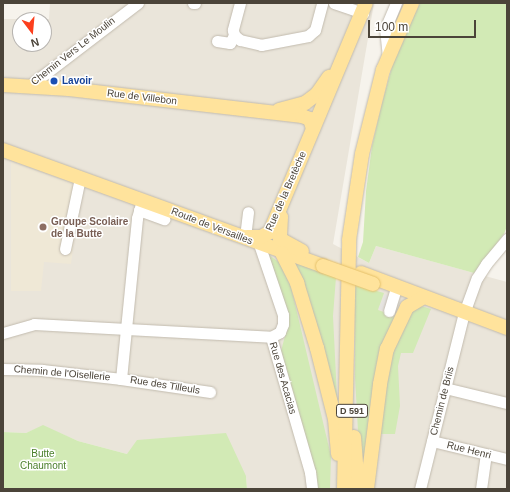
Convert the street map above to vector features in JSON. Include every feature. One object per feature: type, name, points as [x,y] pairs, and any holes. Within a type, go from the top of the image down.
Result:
[{"type":"main road","name":"D 591","points":[[344,489],[349,240],[362,154],[388,57],[412,3]]},
{"type":"main road","name":"Rue de Villebon","points":[[271,112],[305,103],[325,85],[360,7]]},
{"type":"main road","points":[[313,129],[360,7]]},
{"type":"main road","name":"Rue de Villebon","points":[[6,86],[29,86],[271,112],[308,118],[313,129]]},
{"type":"main road","name":"Rue de la Bretèche","points":[[250,239],[266,236],[285,197],[313,129]]},
{"type":"main road","name":"Route de Versailles","points":[[3,150],[80,178],[141,205],[250,239],[282,253],[353,271],[396,291],[422,298]]},
{"type":"main road","points":[[285,197],[279,227],[280,240],[288,246],[323,263]]},
{"type":"main road","points":[[282,253],[297,283],[327,385],[334,419],[341,489]]},
{"type":"main road","name":"Route de Versailles","points":[[323,263],[507,328]]},
{"type":"main road","points":[[367,489],[380,384],[387,349],[407,307],[422,298]]},
{"type":"main road","name":"D 591","points":[[346,333],[358,489]]},
{"type":"street","name":"Chemin Vers Le Moulin","points":[[29,86],[138,3]]},
{"type":"street","points":[[217,41],[230,43],[234,35],[233,30],[240,3]]},
{"type":"street","points":[[234,35],[240,40],[261,45],[308,36],[315,30],[322,3]]},
{"type":"street","points":[[334,3],[360,7]]},
{"type":"street","points":[[388,57],[385,29],[396,3]]},
{"type":"street","points":[[65,249],[80,178]]},
{"type":"street","points":[[141,205],[164,219]]},
{"type":"street","name":"Chemin de l'Oisellerie","points":[[3,369],[42,370],[120,379],[141,205]]},
{"type":"street","points":[[248,212],[250,239],[283,315],[283,324],[280,332],[271,337]]},
{"type":"street","name":"Chemin de Briis","points":[[420,489],[464,313],[480,273],[507,240]]},
{"type":"street","points":[[389,311],[396,291]]},
{"type":"street","name":"Rue des Acacias","points":[[3,333],[34,324],[271,337],[310,472],[312,489]]},
{"type":"street","name":"Rue des Tilleuls","points":[[120,379],[210,392]]},
{"type":"street","points":[[445,388],[507,403]]},
{"type":"street","name":"Rue Henri","points":[[432,441],[507,459]]},
{"type":"street","points":[[481,489],[486,454]]},
{"type":"shaded area","points":[[50,3],[374,3],[333,244],[369,263],[376,246],[507,282],[507,489],[247,489],[246,476],[127,454],[78,441],[43,426],[26,433],[3,432],[3,19],[12,19],[12,52],[52,52],[52,12],[49,12]]},
{"type":"shaded area","name":"Groupe Scolaire de la Butte","points":[[11,162],[73,184],[80,193],[71,264],[44,262],[41,291],[11,291]]},
{"type":"shaded area","points":[[385,294],[401,301],[394,316],[378,309]]},
{"type":"green space","points":[[420,3],[507,3],[507,226],[504,234],[474,273],[376,246],[369,263],[358,257],[363,242],[366,191],[372,146],[382,103],[395,56]]},
{"type":"green space","points":[[269,255],[280,263],[291,287],[331,456],[330,489],[314,489],[315,470],[281,351],[289,321]]},
{"type":"green space","points":[[293,262],[336,277],[333,316],[338,417]]},
{"type":"green space","points":[[355,285],[384,293],[378,310],[398,317],[363,472],[360,467],[355,377]]},
{"type":"green space","points":[[421,306],[431,309],[413,353],[401,353],[398,366],[400,406],[395,434],[381,434],[374,489],[372,489],[389,355],[412,310]]},
{"type":"green space","name":"Butte Chaumont","points":[[43,425],[78,441],[127,454],[137,440],[226,433],[246,476],[247,489],[3,489],[3,432],[26,433]]},
{"type":"place","name":"Lavoir","points":[[54,81]]},
{"type":"place","name":"Groupe Scolaire de la Butte","points":[[43,227]]}]
